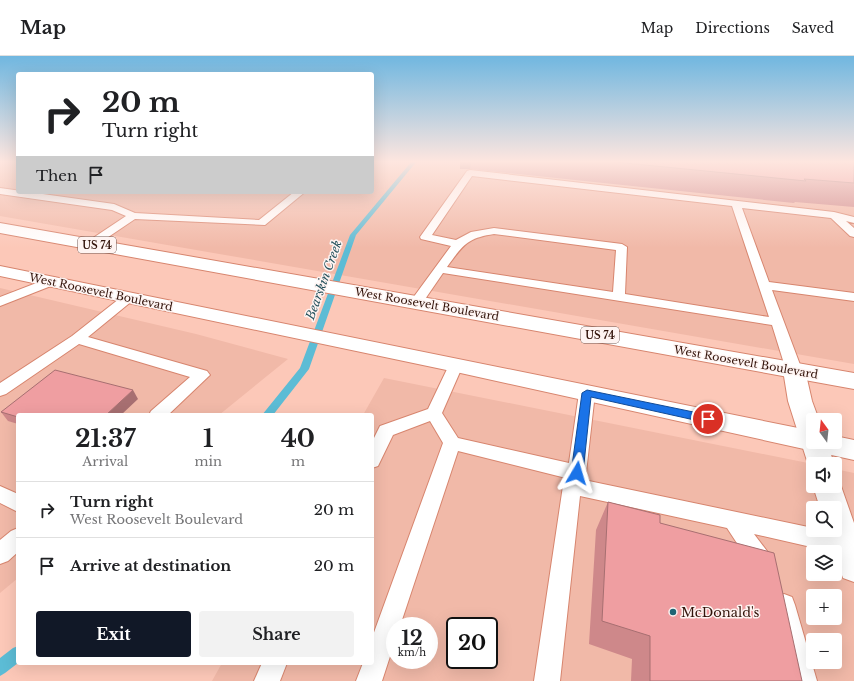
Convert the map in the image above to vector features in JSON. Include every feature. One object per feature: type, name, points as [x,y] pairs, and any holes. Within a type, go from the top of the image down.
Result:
[{"type":"main road","name":"West Roosevelt Boulevard","points":[[0,228],[854,381]]},
{"type":"main road","name":"West Roosevelt Boulevard","points":[[0,271],[806,439]]},
{"type":"main road","points":[[794,370],[800,401],[806,418]]},
{"type":"main road","name":"West Roosevelt Boulevard","points":[[842,447],[854,450]]},
{"type":"main road","points":[[842,531],[850,556]]},
{"type":"lane","points":[[458,190],[425,237],[458,244]]},
{"type":"lane","points":[[617,190],[834,215],[854,215]]},
{"type":"lane","points":[[0,191],[16,193]]},
{"type":"lane","points":[[21,194],[114,207],[133,216],[261,223],[297,194]]},
{"type":"lane","points":[[736,204],[794,370]]},
{"type":"lane","points":[[834,215],[854,220]]},
{"type":"lane","points":[[834,215],[854,234]]},
{"type":"lane","points":[[91,244],[133,216]]},
{"type":"lane","points":[[411,302],[440,269],[458,244],[475,234],[494,230],[622,247],[619,297]]},
{"type":"lane","points":[[440,269],[777,322]]},
{"type":"lane","points":[[0,301],[26,276]]},
{"type":"lane","points":[[0,301],[52,281]]},
{"type":"lane","points":[[764,285],[854,297]]},
{"type":"lane","points":[[0,390],[77,339],[128,298]]},
{"type":"lane","points":[[77,339],[202,375],[159,413]]},
{"type":"lane","points":[[374,457],[386,431],[434,413],[456,365]]},
{"type":"lane","points":[[547,681],[587,393]]},
{"type":"lane","points":[[434,413],[452,443],[574,479],[734,522],[850,556]]},
{"type":"lane","points":[[370,681],[452,443]]},
{"type":"lane","points":[[0,494],[16,502]]},
{"type":"lane","points":[[734,522],[776,584],[783,601],[804,681]]},
{"type":"lane","points":[[0,554],[16,540]]},
{"type":"lane","points":[[267,681],[274,665]]},
{"type":"shaded area","points":[[0,190],[16,190],[16,194],[374,194],[374,190],[854,190],[854,364],[0,216]]},
{"type":"shaded area","points":[[0,288],[196,334],[288,359],[221,413],[16,413],[16,580],[0,593]]},
{"type":"shaded area","points":[[384,378],[806,463],[806,493],[842,493],[842,470],[854,473],[854,681],[212,681],[221,665],[374,665],[374,413],[364,413]]},
{"type":"building","points":[[55,370],[133,390],[108,413],[16,413],[16,416],[1,412]]},
{"type":"building","name":"McDonald's","points":[[608,502],[660,515],[660,523],[774,553],[802,681],[650,681],[650,636],[602,621]]},
{"type":"waterway","name":"Bearskin Creek","points":[[269,413],[304,369],[353,235],[391,190]]},
{"type":"waterway","name":"Bearskin Creek","points":[[0,668],[16,655]]},
{"type":"place","name":"McDonald's","points":[[673,612]]},
{"type":"route","points":[[577,473],[587,393],[708,419]]}]
